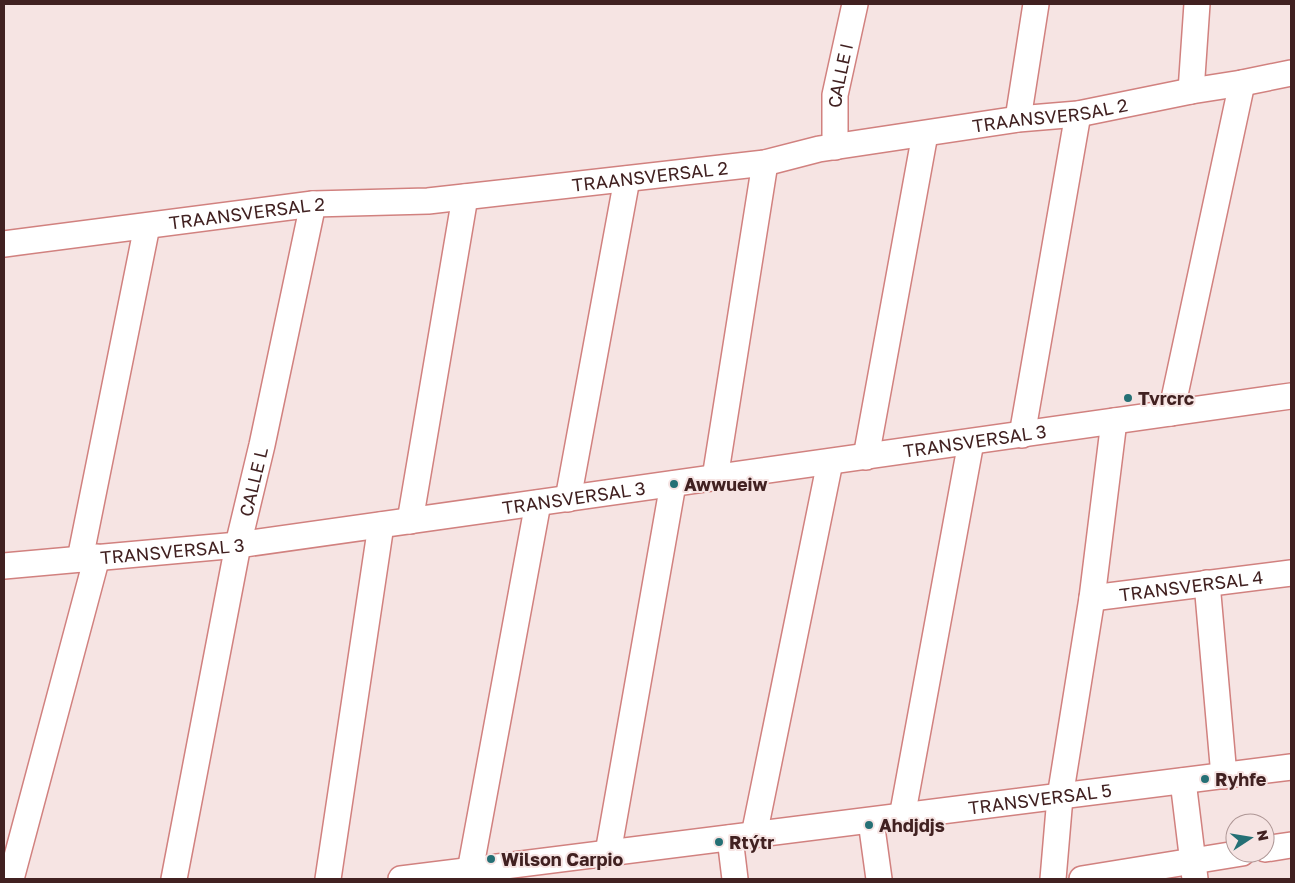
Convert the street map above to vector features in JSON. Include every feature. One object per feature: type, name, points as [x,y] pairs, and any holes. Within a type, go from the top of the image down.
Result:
[{"type":"street","name":"CALLE I","points":[[835,146],[836,95],[855,4]]},
{"type":"street","points":[[1018,119],[1036,4]]},
{"type":"street","points":[[1191,90],[1197,4]]},
{"type":"street","name":"TRAANSVERSAL 2","points":[[4,244],[313,204],[428,201],[765,163],[835,146],[1018,119],[1078,114],[1191,90],[1291,74]]},
{"type":"street","points":[[1171,414],[1242,83]]},
{"type":"street","points":[[1022,435],[1078,114]]},
{"type":"street","points":[[866,457],[925,134]]},
{"type":"street","points":[[715,478],[765,163]]},
{"type":"street","points":[[568,499],[627,179]]},
{"type":"street","points":[[410,521],[465,197]]},
{"type":"street","name":"CALLE L","points":[[174,879],[238,545],[264,435],[313,204]]},
{"type":"street","points":[[11,879],[89,558],[147,226]]},
{"type":"street","name":"TRANSVERSAL 3","points":[[4,566],[238,545],[1291,396]]},
{"type":"street","points":[[1053,879],[1060,797],[1092,598],[1114,421]]},
{"type":"street","points":[[902,817],[971,442]]},
{"type":"street","points":[[754,835],[830,462]]},
{"type":"street","points":[[608,853],[673,484]]},
{"type":"street","points":[[470,871],[538,503]]},
{"type":"street","points":[[328,879],[381,525]]},
{"type":"street","name":"TRANSVERSAL 4","points":[[1092,598],[1291,572]]},
{"type":"street","points":[[1207,583],[1224,776]]},
{"type":"street","name":"TRANSVERSAL 5","points":[[412,879],[470,871],[579,868],[608,853],[1291,768]]},
{"type":"street","points":[[1183,781],[1194,870]]},
{"type":"street","points":[[871,821],[879,879]]},
{"type":"street","points":[[730,838],[735,879]]},
{"type":"street","points":[[1275,847],[1291,845]]},
{"type":"street","points":[[1082,879],[1194,870],[1225,859]]},
{"type":"place","name":"Tvrcrc","points":[[1128,398]]},
{"type":"place","name":"Awwueiw","points":[[674,484]]},
{"type":"place","name":"Ryhfe","points":[[1205,779]]},
{"type":"place","name":"Ahdjdjs","points":[[869,825]]},
{"type":"place","name":"Rtýtr","points":[[719,842]]},
{"type":"place","name":"Wilson Carpio","points":[[491,859]]}]
